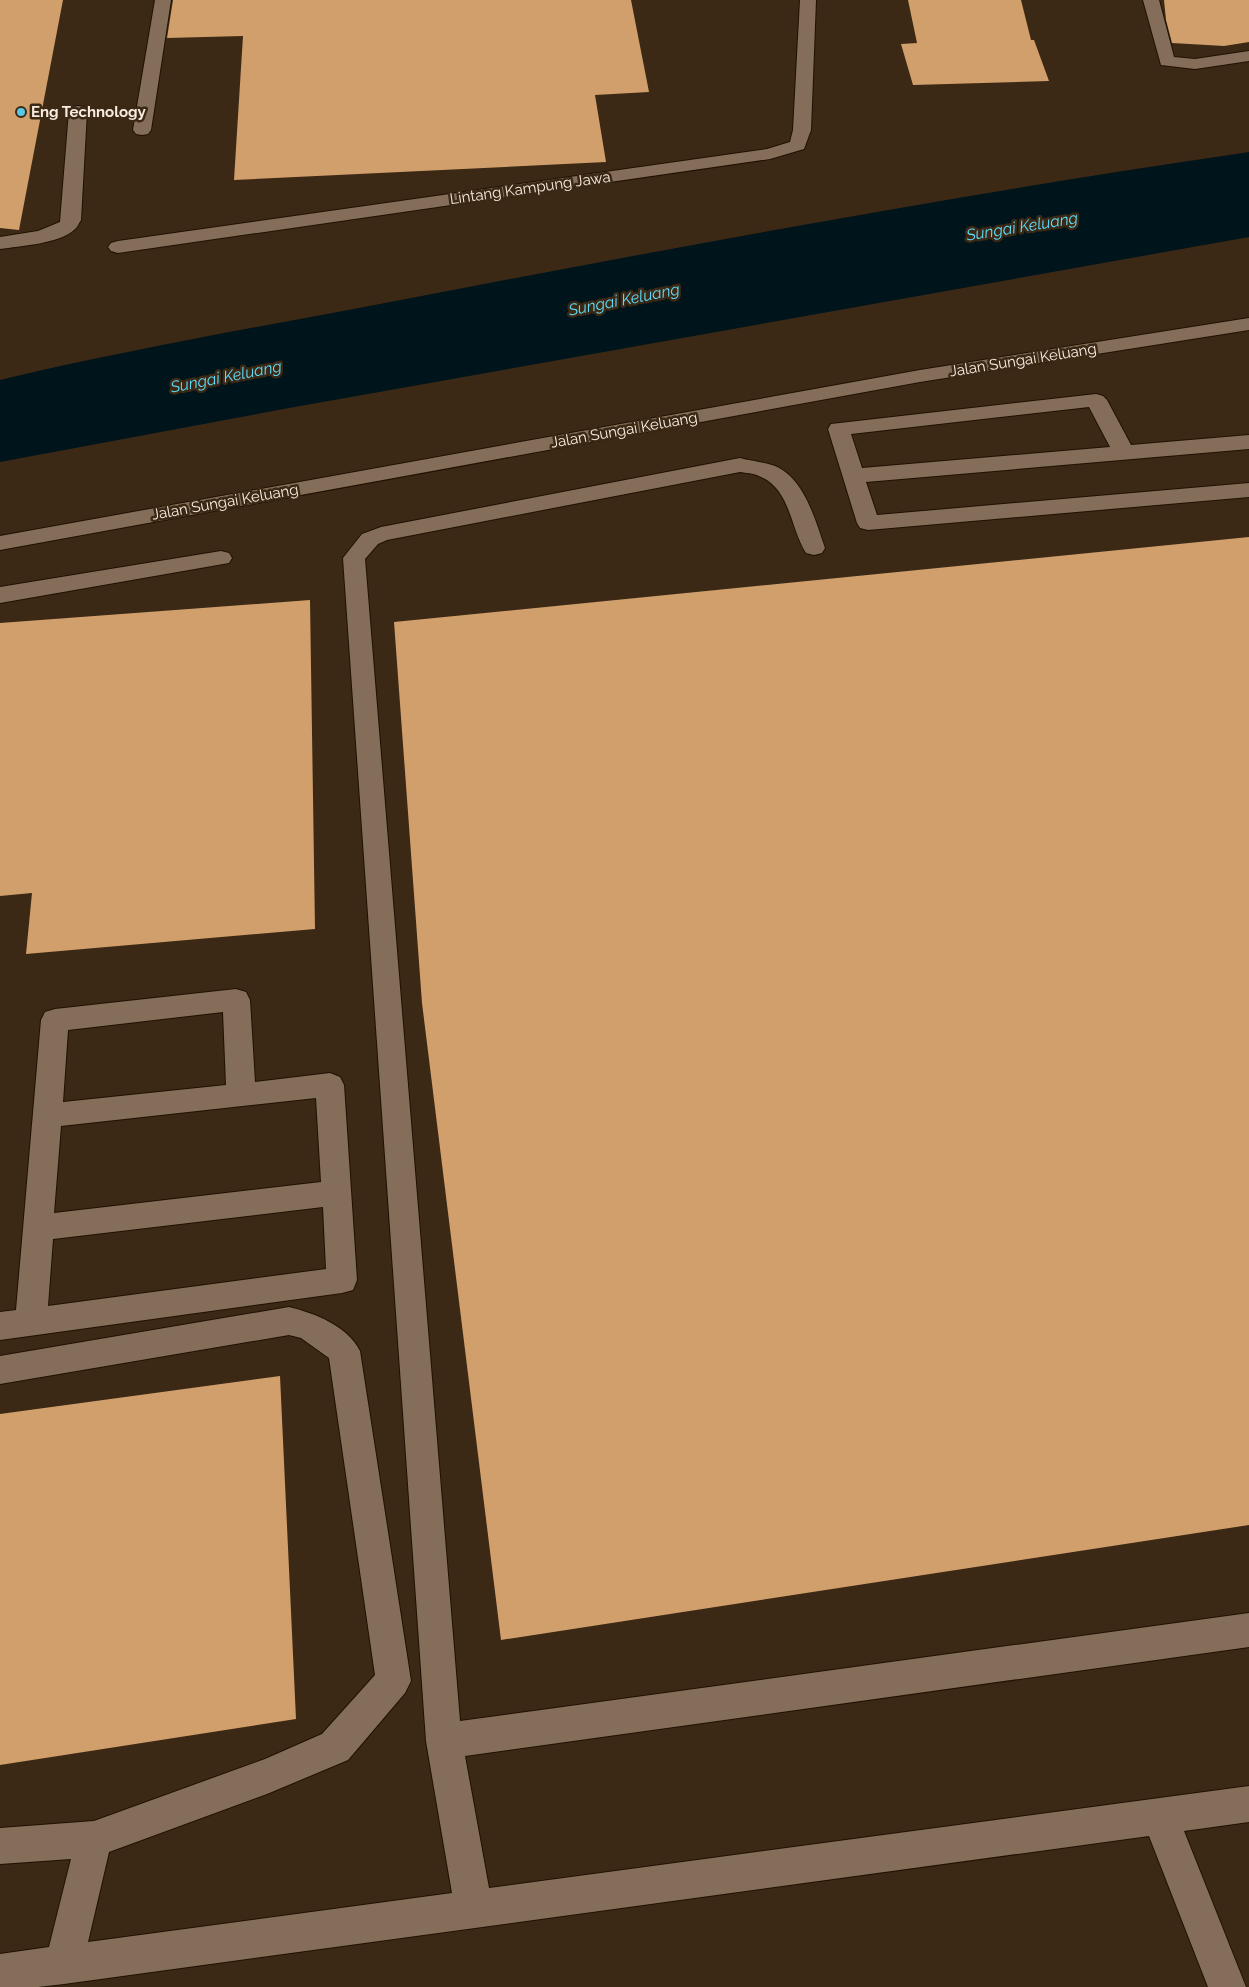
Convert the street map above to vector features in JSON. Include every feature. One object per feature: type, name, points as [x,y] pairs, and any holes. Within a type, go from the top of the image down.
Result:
[{"type":"street","points":[[142,130],[163,0]]},
{"type":"street","name":"Lintang Kampung Jawa","points":[[118,247],[770,154],[798,145],[802,130],[808,0]]},
{"type":"street","points":[[1151,0],[1167,60],[1196,64],[1249,56]]},
{"type":"street","points":[[0,243],[32,239],[58,232],[68,226],[71,220],[78,111]]},
{"type":"street","name":"Jalan Sungai Keluang","points":[[0,543],[920,376],[1249,324]]},
{"type":"street","points":[[1124,453],[1096,400],[839,429],[868,524],[1249,490]]},
{"type":"street","points":[[853,476],[1249,442]]},
{"type":"street","points":[[474,1910],[444,1741],[354,558],[370,539],[381,534],[740,465],[767,471],[784,482],[799,509],[814,548]]},
{"type":"street","points":[[0,595],[221,558]]},
{"type":"street","points":[[31,1320],[55,1020],[236,1000],[241,1095]]},
{"type":"street","points":[[0,1326],[31,1320],[342,1280],[330,1086],[48,1116]]},
{"type":"street","points":[[38,1228],[336,1193]]},
{"type":"street","points":[[0,1370],[289,1321],[309,1326],[344,1351],[393,1681],[335,1747],[267,1776],[94,1838],[0,1846]]},
{"type":"street","points":[[444,1741],[1249,1630]]},
{"type":"street","points":[[0,1973],[1249,1804]]},
{"type":"street","points":[[1159,1815],[1227,1987]]},
{"type":"street","points":[[64,1965],[94,1838]]},
{"type":"water","name":"Sungai Keluang","points":[[1249,152],[1249,237],[289,408],[0,462],[0,380],[162,345],[737,237],[1146,167]]},
{"type":"building","name":"Eng Technology","points":[[0,0],[63,0],[19,230],[0,228]]},
{"type":"building","points":[[173,0],[631,0],[649,92],[595,95],[606,162],[234,180],[243,36],[167,38]]},
{"type":"building","points":[[908,0],[1021,0],[1031,40],[1034,40],[1049,81],[913,85],[901,44],[917,43]]},
{"type":"building","points":[[1164,0],[1249,0],[1249,42],[1224,46],[1172,43],[1166,20]]},
{"type":"building","points":[[1249,537],[1249,1525],[501,1640],[422,1003],[394,622]]},
{"type":"building","points":[[310,600],[315,929],[26,954],[32,893],[0,896],[0,623]]},
{"type":"building","points":[[280,1376],[296,1719],[0,1765],[0,1414]]},
{"type":"place","name":"Eng Technology","points":[[21,112]]}]
